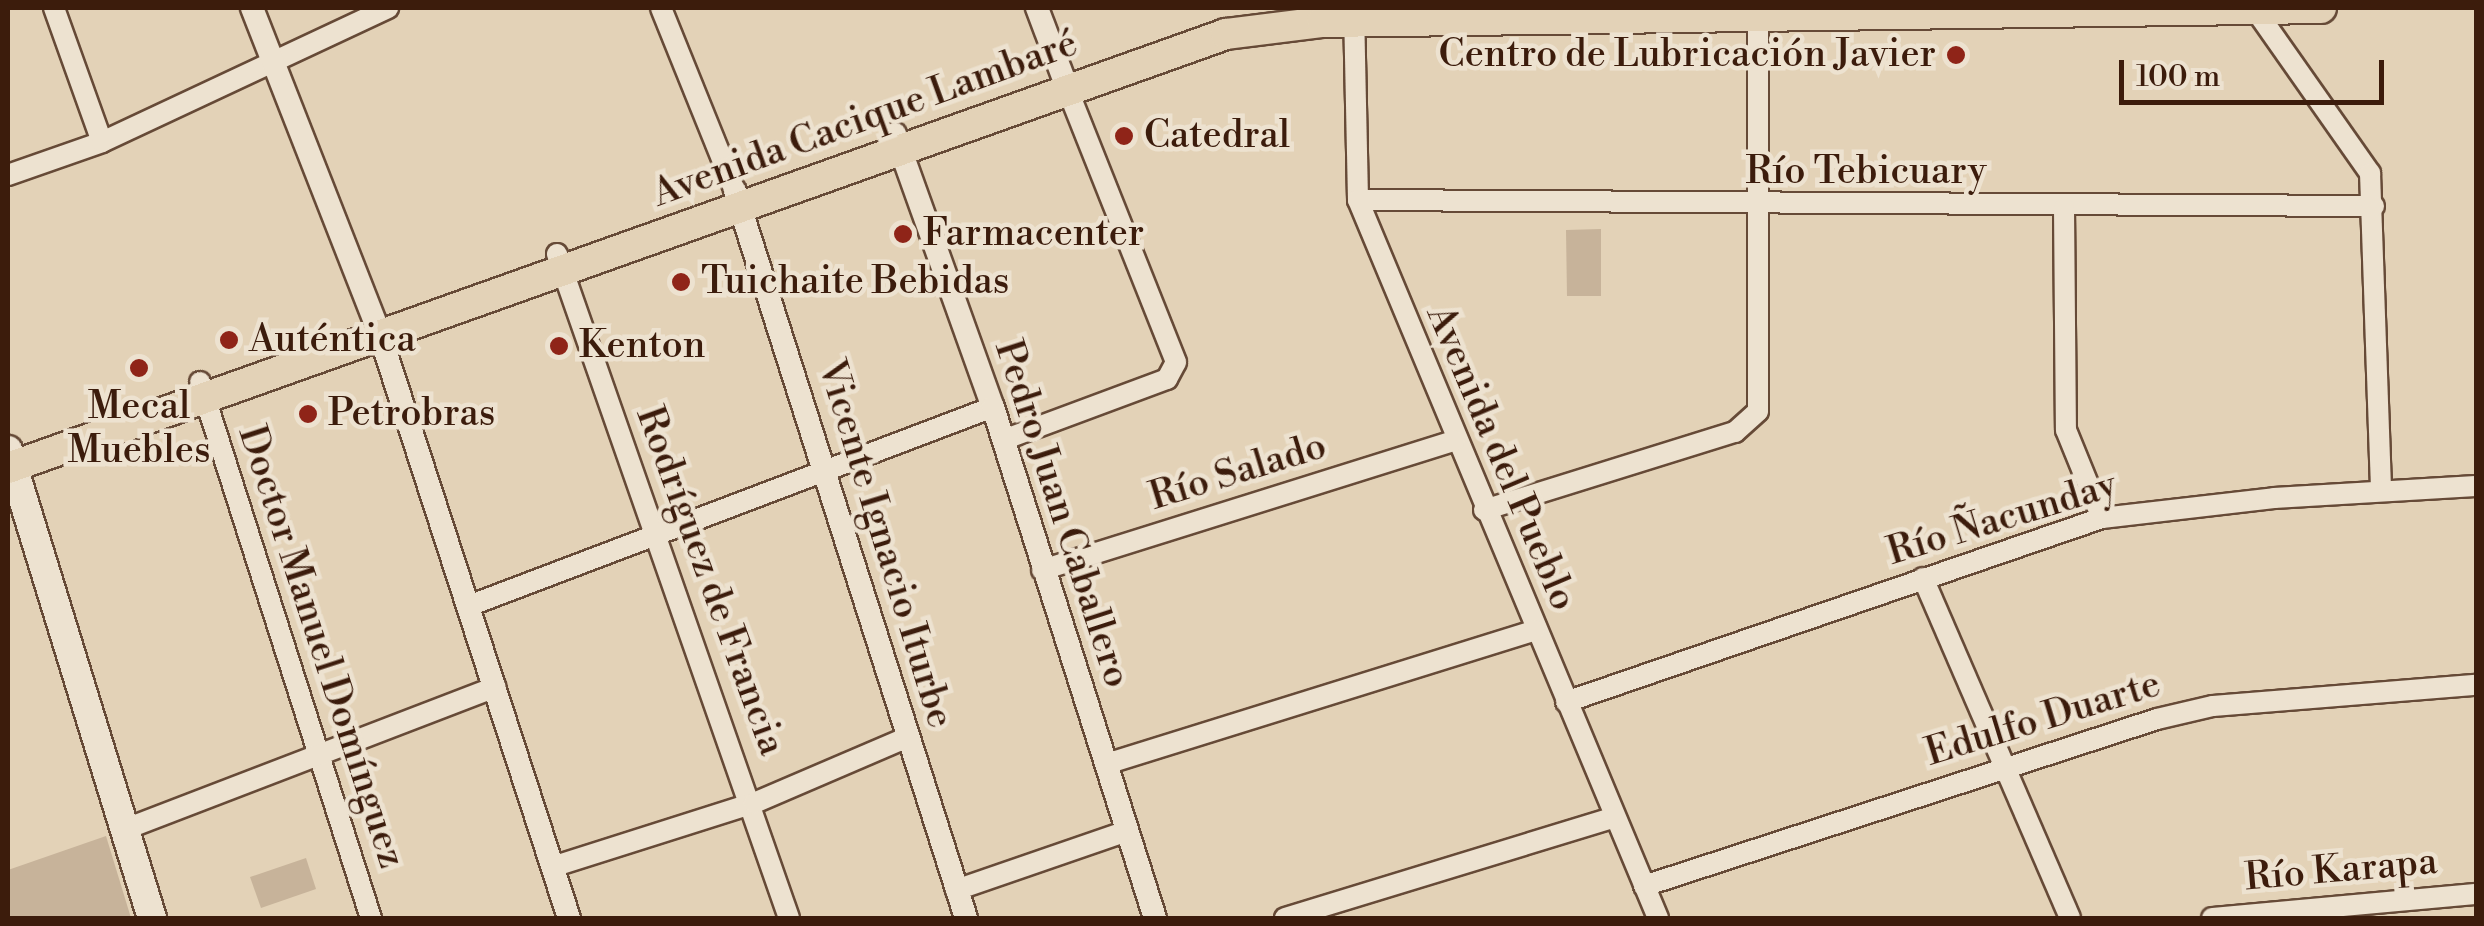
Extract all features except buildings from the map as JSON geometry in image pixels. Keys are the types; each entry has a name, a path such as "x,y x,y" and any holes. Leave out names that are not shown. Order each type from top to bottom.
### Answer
{"main road":[{"name":"Avenida Cacique Lambaré","path":"9,456 1065,82 1222,20 1312,8"},
{"name":"Avenida Cacique Lambaré","path":"1065,82 1226,34 1354,14 2321,8"},
{"path":"9,456 152,918"}],"street":[{"path":"54,8 102,142"},
{"path":"252,8 375,328 471,606 569,918"},
{"path":"8,175 102,142 388,8"},
{"path":"660,8 737,199"},
{"path":"1003,440 1167,379 1176,362 1038,8"},
{"path":"2240,10 2363,158 2374,206 2381,489"},
{"path":"1484,510 1750,422 1758,411 1758,12"},
{"name":"Avenida del Pueblo","path":"1354,14 1358,200 1454,441 1658,918"},
{"name":"Pedro Juan Caballero","path":"898,142 993,407 1155,918"},
{"name":"Vicente Ignacio Iturbe","path":"737,199 830,474 966,918"},
{"name":"Río Tebicuary","path":"1358,200 1759,208 2374,206"},
{"path":"2064,208 2066,430 2102,518"},
{"name":"Rodríguez de Francia","path":"559,262 653,538 754,803 789,918"},
{"name":"Doctor Manuel Domínguez","path":"203,389 315,755 371,918"},
{"path":"471,606 830,474 993,407"},
{"name":"Río Salado","path":"1042,570 1454,441"},
{"name":"Río Ñacunday","path":"1566,702 2102,518 2381,489 2476,486"},
{"path":"1923,578 2070,918"},
{"path":"1106,764 1535,630"},
{"name":"Edulfo Duarte","path":"1644,886 2004,764 2214,706 2476,684"},
{"path":"124,830 496,687"},
{"path":"552,866 754,803 908,738"},
{"path":"1285,918 1615,817"},
{"path":"956,890 1127,831"},
{"name":"Río Karapa","path":"2212,918 2476,894"}],"shaded area":[{"path":"1601,229 1601,296 1567,296 1566,230"},
{"path":"106,836 131,918 8,918 8,870"},
{"path":"306,858 316,889 261,908 250,877"}],"place":[{"name":"Centro de Lubricación Javier","path":"1956,55"},
{"name":"Catedral","path":"1124,136"},
{"name":"Farmacenter","path":"903,234"},
{"name":"Tuichaite Bebidas","path":"681,282"},
{"name":"Auténtica","path":"229,340"},
{"name":"Kenton","path":"559,346"},
{"name":"Mecal Muebles","path":"139,368"},
{"name":"Petrobras","path":"308,414"}]}
